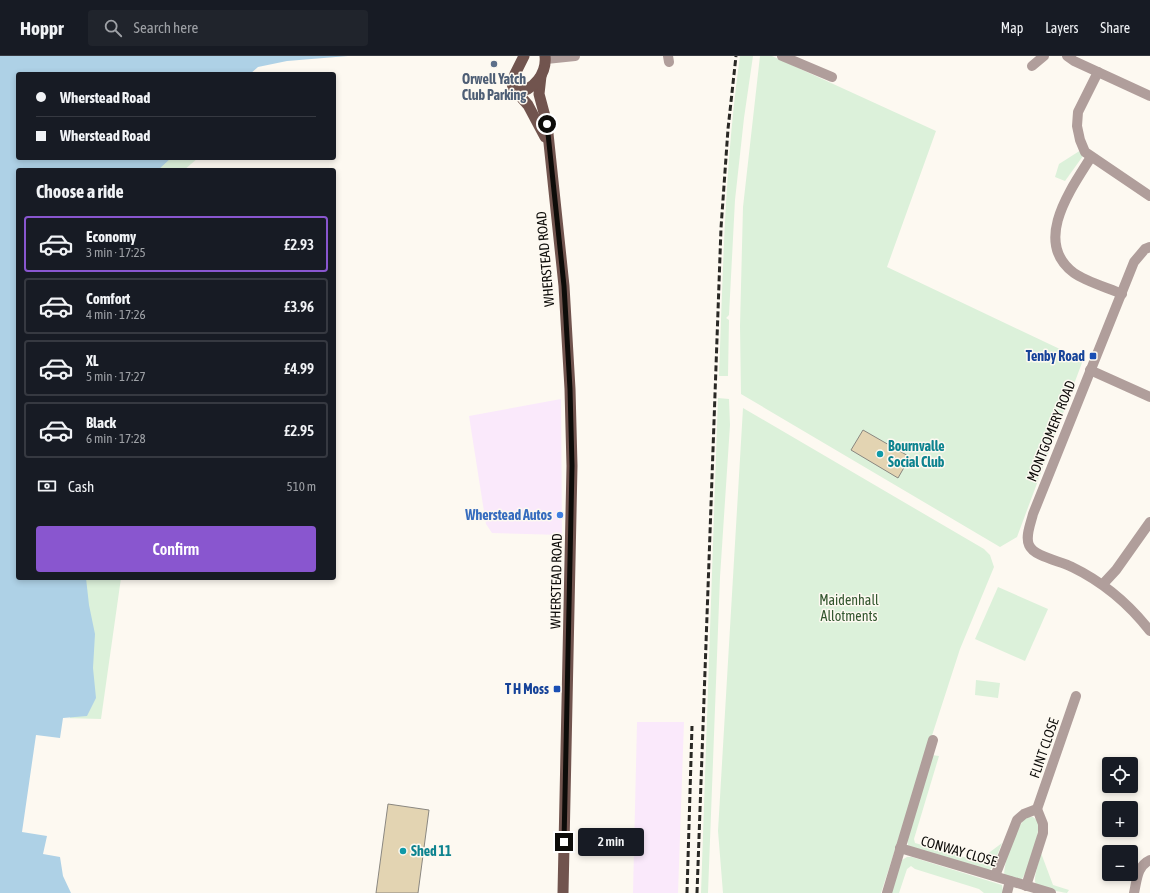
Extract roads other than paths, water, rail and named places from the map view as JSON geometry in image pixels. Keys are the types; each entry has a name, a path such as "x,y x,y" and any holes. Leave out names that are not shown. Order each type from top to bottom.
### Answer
{"main road":[{"path":"524,56 513,78 513,88 516,92 530,88 541,76"},
{"name":"WHERSTEAD ROAD","path":"545,57 546,65 541,76 539,94 547,124 564,286 570,389 572,466 563,893"},
{"name":"WHERSTEAD ROAD","path":"516,92 528,104 550,151"}],"street":[{"path":"545,57 575,56"},
{"path":"782,56 832,77"},
{"path":"1032,66 1044,56"},
{"path":"1067,56 1074,61 1150,96"},
{"path":"1098,72 1078,112 1077,126 1080,140 1085,152 1150,196"},
{"path":"1091,157 1071,188 1056,224 1055,243 1063,262 1075,274 1122,294"},
{"name":"MONTGOMERY ROAD","path":"1103,584 1072,566 1035,552 1029,544 1028,533 1033,514 1134,262 1145,249 1150,247"},
{"path":"1090,370 1150,397"},
{"path":"1150,522 1116,570 1103,584 1138,616 1150,631"},
{"name":"FLINT CLOSE","path":"1038,809 1076,696"},
{"name":"CONWAY CLOSE","path":"887,893 933,740"},
{"path":"995,876 1017,820 1024,814 1038,809 1043,824 1043,833 1026,886"},
{"name":"CONWAY CLOSE","path":"900,848 1051,893"},
{"path":"1134,893 1138,873 1142,865 1150,860"},
{"name":"CONWAY CLOSE","path":"1007,893 1010,881"}],"water":[{"path":"0,56 348,56 287,61 258,67 252,72 16,72 16,160 169,160 160,168 16,168 16,580 86,580 89,605 95,634 93,668 96,698 87,716 63,718 60,738 36,735 22,832 47,836 43,854 60,857 63,876 71,893 0,893"}],"railway":[{"path":"697,893 721,228 728,129 736,56"},
{"path":"687,893 692,726"}],"place":[{"name":"Orwell Yatch Club Parking","path":"494,64"},
{"name":"Tenby Road","path":"1093,356"},
{"name":"Bournvalle Social Club","path":"880,454"},
{"name":"Wherstead Autos","path":"560,515"},
{"name":"T H Moss","path":"557,689"},
{"name":"Shed 11","path":"403,851"}],"park label":[{"name":"Maidenhall Allotments","path":"849,608"}]}
